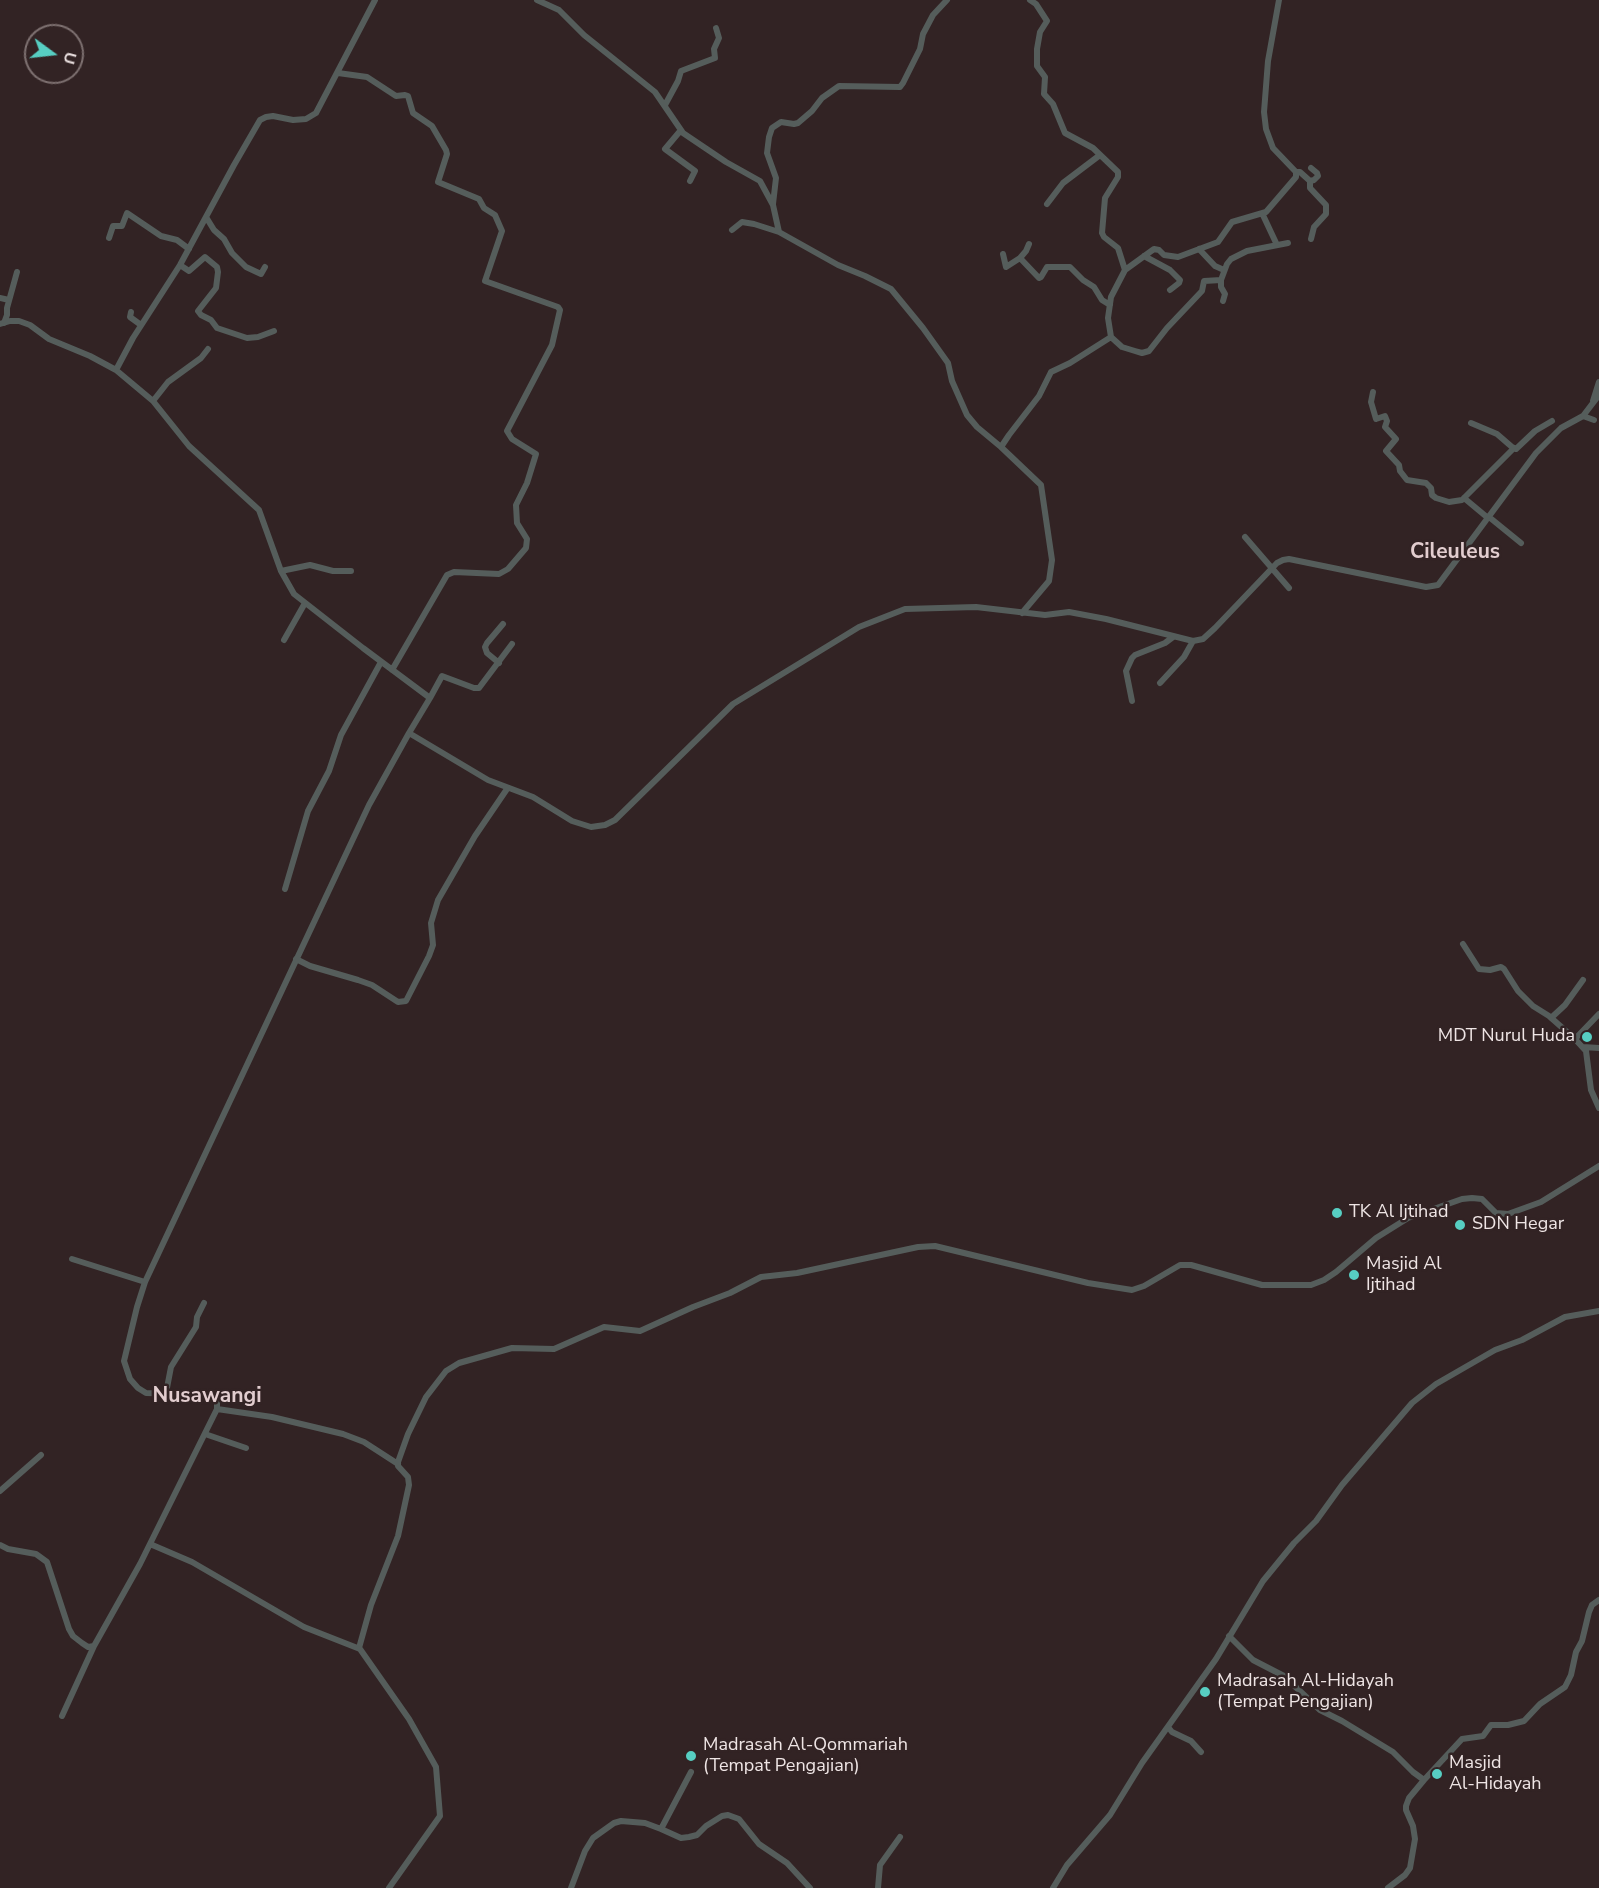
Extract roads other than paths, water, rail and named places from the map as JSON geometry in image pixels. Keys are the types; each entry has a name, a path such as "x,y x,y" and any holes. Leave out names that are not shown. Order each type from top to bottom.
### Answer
{"street":[{"path":"116,370 141,325 180,266 260,120 273,116 293,120 310,118 316,113 375,0"},
{"path":"537,0 559,10 584,35 655,92 681,130 726,162 754,177 764,188 773,205 779,232"},
{"path":"773,205 776,174 767,153 772,128 781,122 798,123 822,98 840,86 897,88 902,85 920,49 925,30 935,12 947,0"},
{"path":"1030,0 1036,4 1047,21 1040,32 1037,49 1037,66 1045,77 1044,94 1054,106 1065,133 1100,154 1119,174 1105,198 1103,235 1118,248 1125,270"},
{"path":"1279,0 1268,61 1264,112 1266,129 1274,148 1296,172 1300,172 1310,181 1310,188 1326,205 1325,216 1314,227 1311,239"},
{"path":"665,105 681,71 715,58 714,49 718,38 716,28"},
{"path":"338,73 367,77 395,95 408,96 414,114 432,126 446,150 447,154 438,182 479,199 484,208 496,216 502,231 485,281 558,307 560,310 552,345 507,431 512,439 536,454 527,483 516,505 518,523 527,539 526,548 508,569 499,574 454,572 448,574 392,670"},
{"path":"681,130 665,149 695,171 690,181"},
{"path":"1047,204 1063,183 1100,154"},
{"path":"1310,181 1317,179 1318,176 1311,168"},
{"path":"1221,280 1204,281 1203,290 1149,351 1142,353 1122,347 1111,337 1108,318 1111,297 1125,270 1156,249 1172,257 1178,257 1218,242 1232,222 1262,213 1270,208 1293,180 1296,172"},
{"path":"109,238 113,226 122,226 127,213 160,236 177,240 189,249"},
{"path":"1262,213 1277,245"},
{"path":"206,217 214,230 224,238 232,253 247,268 261,274 265,267"},
{"path":"732,230 742,222 779,232 838,265 891,289 948,363 952,381 967,415 976,427 1041,485 1051,543 1051,576 1022,614"},
{"path":"1223,301 1221,280 1229,261 1241,254 1288,243"},
{"path":"1003,254 1007,268 1020,258 1029,244"},
{"path":"1199,249 1215,266 1224,270"},
{"path":"1143,256 1170,270 1180,280 1179,284 1170,290"},
{"path":"180,266 189,271 205,257 216,267 218,272 216,288 198,311 211,320 217,328 247,338 274,331"},
{"path":"1020,258 1039,278 1046,267 1070,267 1094,287 1102,300 1110,305"},
{"path":"2,323 7,315 17,272"},
{"path":"163,292 170,296"},
{"path":"0,298 9,300"},
{"path":"131,312 130,317 141,325"},
{"path":"2,323 19,321 30,325 49,339 116,370 137,386 153,401 189,446 259,510 281,571 294,594 430,698"},
{"path":"1001,447 1039,396 1051,372 1111,337"},
{"path":"153,401 168,382 201,358 208,350"},
{"path":"1593,401 1599,382"},
{"path":"1373,392 1371,402 1375,417 1378,419 1385,416 1388,421 1385,427 1396,439 1386,451 1399,465 1403,476 1411,481 1426,483 1431,488 1432,495 1441,500 1457,501 1464,498 1514,448 1520,446 1535,431 1552,421"},
{"path":"409,733 488,780 533,797 572,821 591,827 605,825 615,820 733,704 859,627 905,609 985,607 1022,614 1045,615 1069,612 1193,641 1203,639 1271,569 1283,560 1288,559 1432,587 1438,585 1536,453 1561,428 1583,416 1599,395"},
{"path":"1583,416 1594,420"},
{"path":"1471,423 1497,434 1514,448"},
{"path":"1464,498 1521,543"},
{"path":"1245,537 1289,588"},
{"path":"281,571 310,565 333,571 351,571"},
{"path":"284,640 305,603"},
{"path":"499,663 487,654 485,647 502,624"},
{"path":"1132,701 1126,670 1132,658 1173,637"},
{"path":"1160,683 1184,657 1193,641"},
{"path":"62,1716 94,1646 150,1544 217,1409 217,1401 214,1400 166,1393 146,1394 130,1379 124,1361 145,1282 369,805 409,733 442,676 476,688 481,686 512,644"},
{"path":"285,889 308,811 328,771 341,735 381,662"},
{"path":"296,959 310,966 358,980 398,1002 405,1001 433,945 431,923 438,900 475,836 507,789"},
{"path":"1463,944 1479,969 1490,970 1501,967 1533,1006 1551,1018 1583,1047 1588,1058 1591,1090 1599,1108"},
{"path":"1551,1018 1565,1005 1583,980"},
{"path":"1575,1039 1599,1014"},
{"path":"1583,1047 1599,1048"},
{"path":"398,1464 408,1434 426,1397 452,1366 512,1348 554,1349 604,1327 644,1330 761,1277 797,1273 918,1247 935,1246 1073,1279 1132,1290 1144,1286 1180,1265 1191,1265 1262,1285 1311,1285 1336,1272 1376,1238 1408,1218 1462,1199 1472,1198 1482,1199 1499,1214 1508,1214 1541,1202 1599,1166"},
{"path":"72,1258 145,1282"},
{"path":"166,1393 172,1365 197,1326 197,1317 204,1303"},
{"path":"1053,1888 1067,1865 1110,1815 1142,1763 1216,1659 1263,1581 1294,1543 1316,1521 1357,1467 1412,1403 1425,1391 1495,1350 1522,1340 1565,1317 1599,1311"},
{"path":"217,1409 272,1417 343,1434 364,1442 398,1464 408,1477 409,1485 398,1536 371,1605 359,1648"},
{"path":"205,1434 246,1448"},
{"path":"0,1490 41,1455"},
{"path":"150,1544 194,1563 304,1627 359,1648 409,1719 436,1767 440,1816 389,1888"},
{"path":"0,1545 8,1549 36,1554 47,1562 69,1629 73,1636 82,1643 88,1647 94,1646"},
{"path":"1388,1888 1405,1875 1410,1868 1415,1839 1406,1806 1424,1780 1461,1739 1483,1736 1491,1725 1508,1725 1524,1721 1540,1704 1563,1690 1569,1680 1589,1612 1592,1605 1599,1600"},
{"path":"1229,1636 1253,1660 1284,1676 1320,1710 1393,1752 1424,1780"},
{"path":"1168,1727 1172,1732 1191,1740 1201,1752"},
{"path":"661,1829 691,1772"},
{"path":"571,1888 585,1851 593,1838 621,1821 645,1823 681,1838 697,1834 722,1816 728,1815 739,1819 759,1844 787,1863 810,1888"},
{"path":"878,1888 881,1862 900,1837"}],"place":[{"name":"MDT Nurul Huda","path":"1587,1037"},
{"name":"TK Al Ijtihad","path":"1337,1213"},
{"name":"SDN Hegar","path":"1460,1225"},
{"name":"Masjid Al Ijtihad","path":"1354,1275"},
{"name":"Madrasah Al-Hidayah (Tempat Pengajian)","path":"1205,1692"},
{"name":"Madrasah Al-Qommariah (Tempat Pengajian)","path":"691,1756"},
{"name":"Masjid Al-Hidayah","path":"1437,1774"}],"district":[{"name":"Cileuleus","path":"1455,553"},
{"name":"Nusawangi","path":"207,1397"}]}
